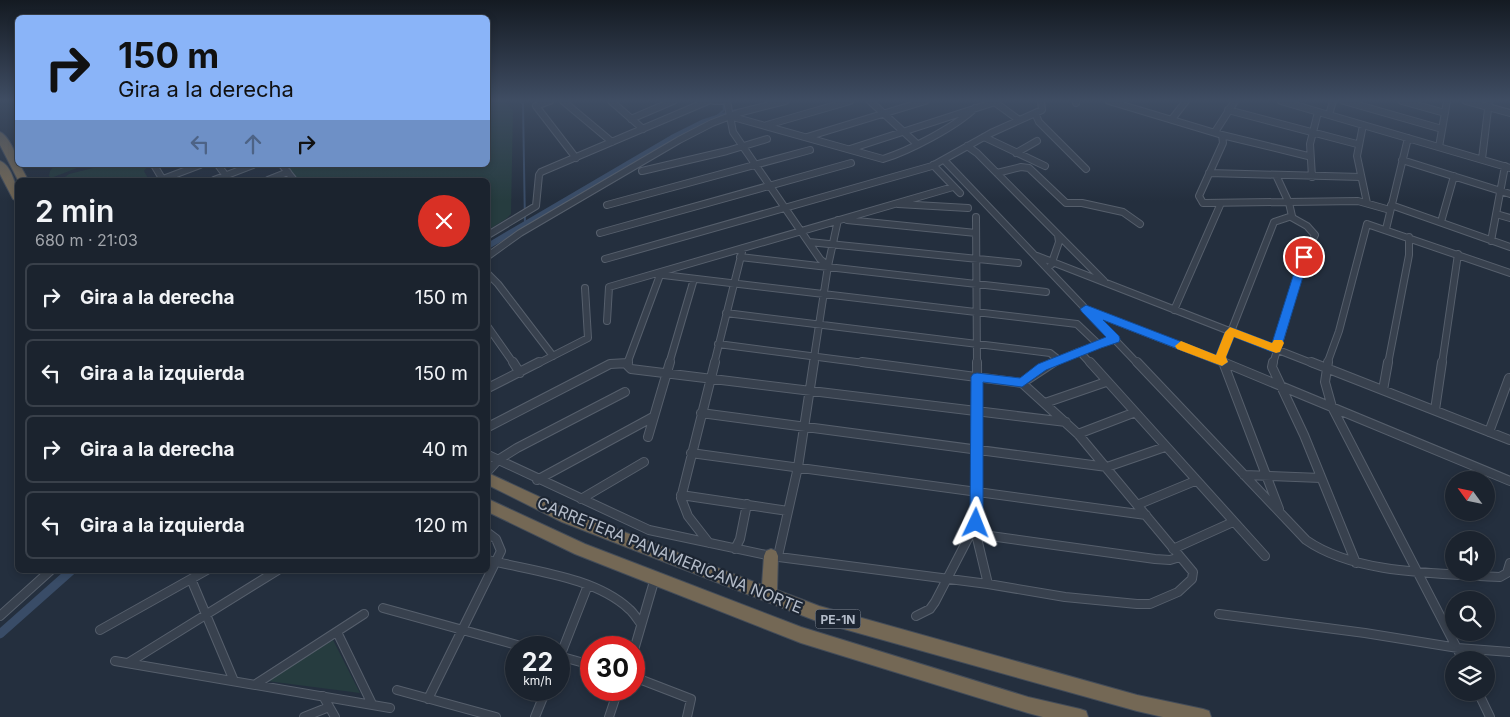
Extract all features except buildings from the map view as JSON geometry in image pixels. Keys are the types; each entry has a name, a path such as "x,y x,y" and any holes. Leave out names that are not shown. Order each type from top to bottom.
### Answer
{"highway":[{"path":"0,135 15,164"},
{"path":"1,167 15,193"},
{"name":"CARRETERA PANAMERICANA NORTE","path":"490,480 567,517 819,614 1137,703 1203,717"},
{"name":"CARRETERA PANAMERICANA NORTE","path":"490,506 580,549 800,635 1028,706 1080,717"},
{"path":"769,596 775,556"}],"street":[{"path":"558,134 576,158"},
{"path":"603,134 612,142"},
{"path":"490,234 536,206 539,175 631,134"},
{"path":"490,255 540,222 691,134"},
{"path":"735,134 820,259 828,266"},
{"path":"799,134 887,158 934,134"},
{"path":"807,137 815,134"},
{"path":"850,149 895,134"},
{"path":"906,134 917,144"},
{"path":"605,259 933,166 989,134"},
{"path":"1051,134 1086,169"},
{"path":"1310,134 1308,156 1312,177"},
{"path":"1316,134 1357,144"},
{"path":"1360,134 1357,144 1356,162 1367,203"},
{"path":"1396,134 1508,167 1491,240"},
{"path":"1439,147 1441,134"},
{"path":"1482,159 1485,134"},
{"path":"1308,156 1222,135 1223,143 1199,199 1206,203 1358,201 1442,222 1510,247"},
{"path":"984,137 1045,166"},
{"path":"1386,229 1408,138"},
{"path":"642,171 767,139"},
{"path":"1016,153 1037,142"},
{"path":"968,146 1107,284"},
{"path":"607,205 810,150"},
{"path":"944,160 1306,540 1320,550 1356,563 1417,572 1500,577 1506,573 1510,563"},
{"path":"1402,160 1510,194"},
{"path":"600,233 851,163"},
{"path":"933,166 960,193"},
{"path":"155,167 162,178"},
{"path":"168,178 195,167"},
{"path":"219,167 227,178 249,167"},
{"path":"284,167 292,178"},
{"path":"997,173 1021,167 1029,168 1066,203 1082,203 1123,212 1140,224"},
{"path":"273,178 288,172"},
{"path":"1209,173 1361,177"},
{"path":"1276,175 1290,203 1291,217"},
{"path":"1442,222 1454,176"},
{"path":"606,321 609,287 954,187"},
{"path":"1174,310 1221,203"},
{"path":"892,204 968,208"},
{"path":"1496,214 1510,218"},
{"path":"520,217 529,216 540,222"},
{"path":"976,217 978,491 976,534 988,584"},
{"path":"1281,514 1221,357 1274,222 1291,217 1307,226 1315,235 1304,257 1272,368 1356,563"},
{"path":"840,220 976,233"},
{"path":"775,556 798,467 828,266 840,220"},
{"path":"1459,651 1332,407 1326,389 1327,370 1339,334 1368,224 1509,270"},
{"path":"1049,271 1059,242 1058,234"},
{"path":"1383,390 1409,255 1409,237"},
{"path":"809,242 1018,264"},
{"path":"709,543 682,505 681,495 742,248"},
{"path":"1435,410 1458,254"},
{"path":"1034,255 1510,440"},
{"path":"740,257 1046,292"},
{"path":"657,274 1078,324 1098,344"},
{"path":"657,274 628,368 810,390 977,414 1066,422"},
{"path":"490,276 553,356"},
{"path":"648,436 694,279"},
{"path":"490,387 588,338 585,288"},
{"path":"1086,309 1222,362 1510,481"},
{"path":"726,313 1050,353 1059,360"},
{"path":"490,330 520,372"},
{"path":"1022,383 1042,367 1115,339"},
{"path":"490,456 537,480 649,530 735,549 988,584 1065,597 1150,604 1178,592 1192,579 1193,572 1107,467 1066,422 1022,383 718,344"},
{"path":"1080,352 1133,413 1265,556"},
{"path":"490,426 610,364 628,363"},
{"path":"1489,432 1509,378"},
{"path":"1045,403 1106,382"},
{"path":"490,469 498,460 517,448 625,392"},
{"path":"701,413 1107,467 1165,447"},
{"path":"1078,434 1133,413"},
{"path":"537,480 653,417"},
{"path":"691,453 1146,515"},
{"path":"581,499 644,462"},
{"path":"1244,475 1321,478"},
{"path":"1137,505 1195,481"},
{"path":"681,495 788,510"},
{"path":"735,549 740,539 747,504"},
{"path":"1173,548 1233,522"},
{"path":"916,616 930,609 935,602 976,523"},
{"path":"490,534 501,546 501,551 492,561 605,591 635,611 642,624"},
{"path":"976,534 1155,559 1170,560 1180,557"},
{"path":"0,616 48,573"},
{"path":"100,630 202,573"},
{"path":"128,663 273,573"},
{"path":"428,699 463,629 487,573"},
{"path":"638,636 655,578"},
{"path":"190,580 234,681"},
{"path":"567,636 588,585"},
{"path":"383,608 505,641"},
{"path":"256,684 364,614"},
{"path":"1218,614 1365,633 1458,648 1510,652"},
{"path":"337,632 372,704"},
{"path":"115,661 390,708"},
{"path":"645,681 691,699 687,717"},
{"path":"397,690 496,717"},
{"path":"323,696 334,717"},
{"path":"535,717 542,701"},
{"path":"609,717 614,701"},
{"path":"1482,701 1490,717"},
{"path":"304,717 329,707"}],"green space":[{"path":"490,134 513,134 511,214 490,229 490,178 296,178 288,167 490,167"},
{"path":"53,167 80,167 51,178 49,176"},
{"path":"97,167 147,167 144,171 148,178 64,178 69,174"},
{"path":"333,640 360,693 267,681"}],"waterway":[{"path":"524,134 525,225"},
{"path":"490,245 679,134"},
{"path":"0,634 69,573"}],"slow traffic":[{"path":"1181,346 1222,362 1221,357 1230,332 1276,349 1278,343"}],"route":[{"path":"976,523 978,491 977,377 1022,383 1042,367 1115,339 1086,309 1222,362 1221,357 1230,332 1276,349 1304,257"}]}
